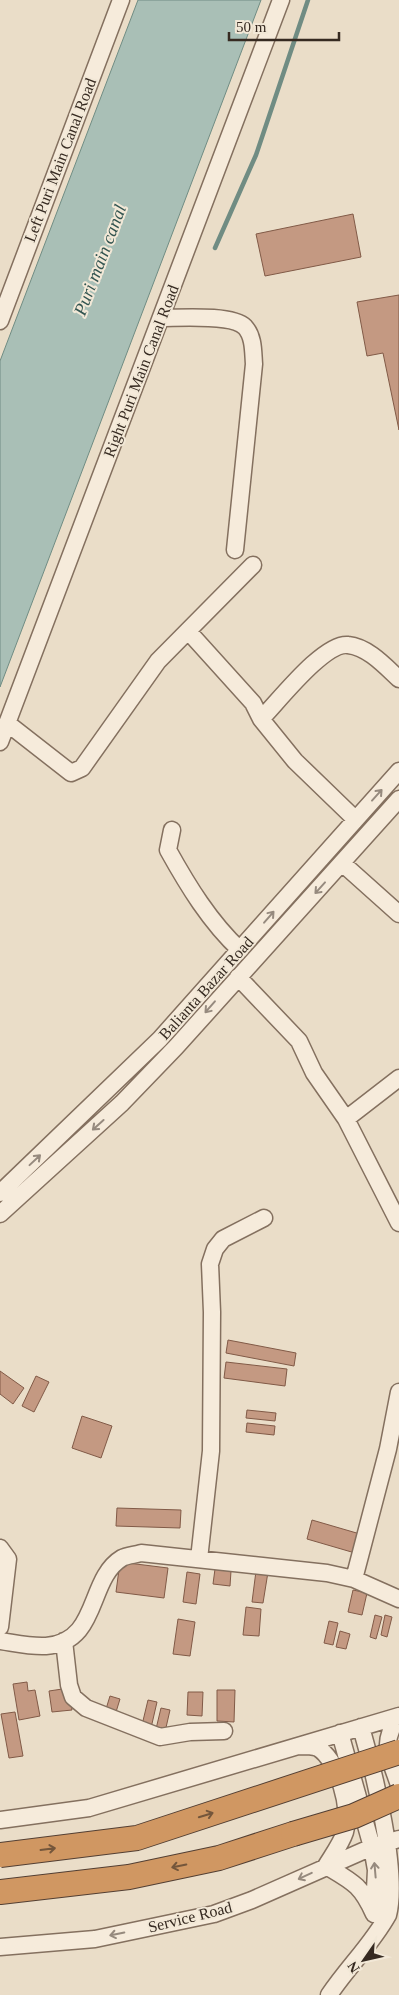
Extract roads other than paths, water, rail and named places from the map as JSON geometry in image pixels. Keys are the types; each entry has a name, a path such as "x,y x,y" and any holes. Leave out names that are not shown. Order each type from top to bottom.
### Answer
{"highway":[{"path":"0,1855 137,1838 399,1752"},
{"path":"0,1892 128,1878 219,1858 354,1816 399,1796"}],"street":[{"name":"Left Puri Main Canal Road","path":"0,321 121,0"},
{"name":"Right Puri Main Canal Road","path":"0,742 281,0"},
{"path":"161,318 233,321 244,326 253,344 254,364 235,550"},
{"path":"7,723 71,773 82,768 151,669 254,565"},
{"path":"188,630 252,704 294,761 354,820"},
{"path":"262,719 318,659 330,650 346,644 366,652 399,680"},
{"name":"Balianta Bazar Road","path":"0,1193 160,1039 399,771"},
{"name":"Balianta Bazar Road","path":"0,1214 122,1103 399,799"},
{"path":"172,830 168,850 184,879 227,938 240,950"},
{"path":"342,863 399,914"},
{"path":"238,977 299,1041 314,1074 346,1119 396,1217"},
{"path":"346,1119 399,1078"},
{"path":"199,1559 210,1451 212,1312 210,1264 215,1249 223,1240 264,1218"},
{"path":"354,1580 386,1458 399,1392"},
{"path":"0,1548 8,1559 0,1627"},
{"path":"0,1641 46,1646 64,1641 80,1630 90,1615 111,1568 123,1557 141,1554 327,1573 354,1580 399,1599"},
{"path":"64,1641 71,1691 78,1704 160,1737 190,1732 224,1732"},
{"path":"0,1820 89,1808 146,1793 295,1746 399,1716"},
{"path":"399,1716 388,1730 387,1745 399,1785"},
{"path":"329,1995 372,1936 381,1914 396,1891 396,1840 361,1727"},
{"path":"340,1733 372,1847 381,1914"},
{"path":"295,1746 317,1748 333,1763 342,1788 345,1831 326,1866 351,1880 365,1892 381,1914"},
{"name":"Service Road","path":"0,1947 95,1939 214,1914 252,1900 372,1847 396,1840"},
{"path":"381,1914 399,1901"}],"water":[{"name":"Puri main canal","path":"138,0 261,0 0,687 0,361"}],"waterway":[{"path":"215,248 256,155 308,0"}]}
